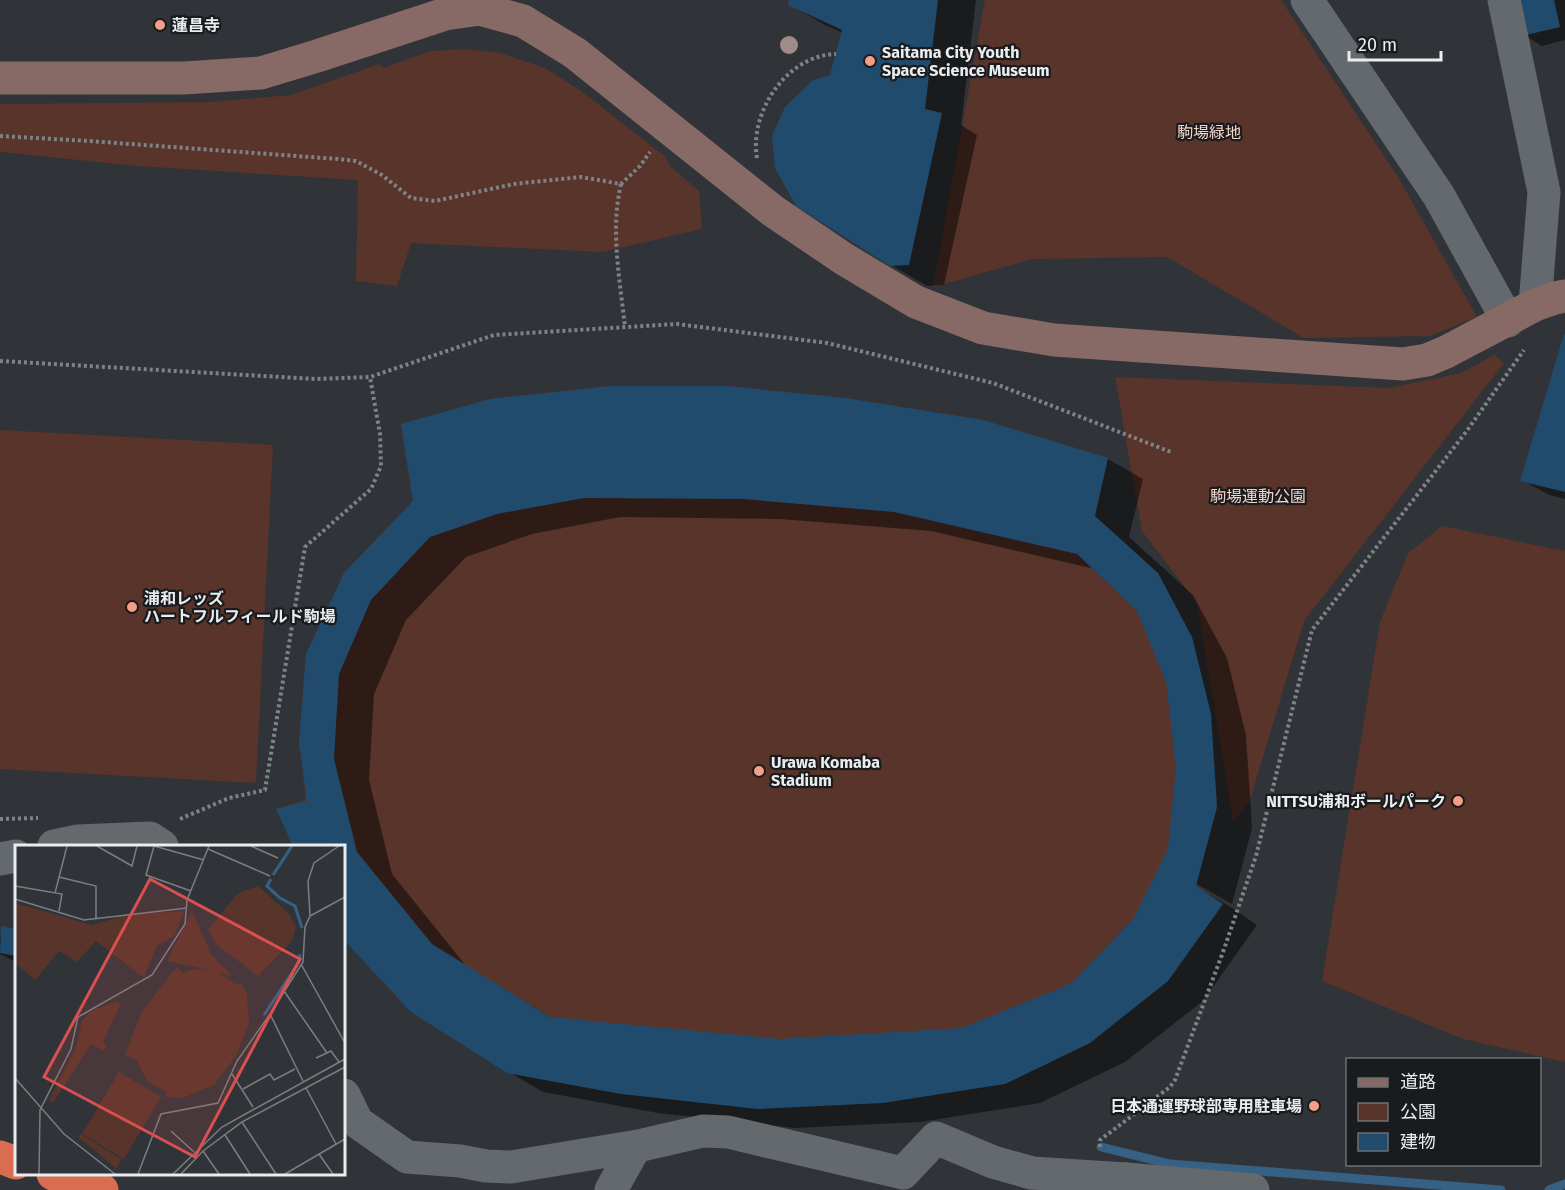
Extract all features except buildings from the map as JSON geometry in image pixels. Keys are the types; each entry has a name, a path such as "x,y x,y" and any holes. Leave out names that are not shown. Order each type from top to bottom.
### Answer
{"highway":[{"path":"0,1157 15,1162"},
{"path":"59,1175 102,1190"}],"street":[{"path":"1307,0 1439,196 1532,309"},
{"path":"1504,0 1544,192 1532,309"},
{"path":"0,78 184,78 261,73 445,14 480,9 523,21 575,53 773,211 844,259 916,302 982,328 1054,340 1403,364 1427,360 1446,352 1532,309"},
{"path":"49,832 78,841 150,838 169,833"},
{"path":"0,859 15,856"},
{"path":"345,1097 357,1122 407,1157 460,1161 486,1166 511,1167 634,1147 703,1131 728,1132 903,1173 936,1138 993,1162 1032,1173 1122,1185 1253,1190"},
{"path":"611,1190 634,1147"}],"path":[{"path":"759,167 756,149 757,126 771,93 783,79 798,68 824,54 836,54"},
{"path":"0,136 356,161 382,175 411,198 435,201 514,184 581,177 621,184"},
{"path":"625,327 615,228 617,202 621,184 640,166 655,145"},
{"path":"1100,1149 1100,1140 1170,1087 1175,1080 1256,856 1312,630 1466,432 1524,349 1530,336 1532,309"},
{"path":"0,362 316,379 370,377 494,335 677,324 827,343 993,383 1171,452"},
{"path":"169,833 229,798 265,790 305,547 371,489 381,466 380,434 370,377"},
{"path":"0,819 49,832"}],"green space":[{"name":"駒場緑地","path":"985,0 1281,0 1398,177 1477,317 1430,336 1304,338 1167,257 1033,259 933,287"},
{"path":"464,49 500,53 545,68 581,91 666,157 670,166 699,191 702,229 602,252 411,243 397,286 356,281 358,180 138,166 0,152 0,104 211,102 291,95 379,64 383,68 431,51"},
{"name":"駒場運動公園","path":"1494,355 1504,363 1304,621 1250,800 1233,822 1197,603 1142,531 1115,377 1389,388 1461,373"},
{"name":"Urawa Komaba Stadium","path":"612,386 726,386 845,398 983,420 1108,458 1095,516 1158,573 1192,637 1211,714 1217,807 1196,885 1223,904 1168,981 1005,1084 411,1012 345,941 345,845 293,845 276,809 306,800 299,742 306,654 344,573 413,501 401,424 490,399"},
{"name":"浦和レッズ ハートフルフィールド駒場","path":"0,430 273,445 256,783 0,769"},
{"name":"NITTSU浦和ボールパーク","path":"1442,526 1565,551 1565,1062 1463,1039 1322,981 1380,622 1408,553"}],"waterway":[{"path":"1101,1147 1170,1164 1501,1190"},
{"path":"1549,1190 1565,1184"}],"place":[{"name":"蓮昌寺","path":"160,25"},
{"name":"Saitama City Youth Space Science Museum","path":"870,61"},
{"name":"浦和レッズ ハートフルフィールド駒場","path":"132,607"},
{"name":"Urawa Komaba Stadium","path":"759,771"},
{"name":"NITTSU浦和ボールパーク","path":"1458,801"},
{"name":"日本通運野球部専用駐車場","path":"1314,1106"}]}
